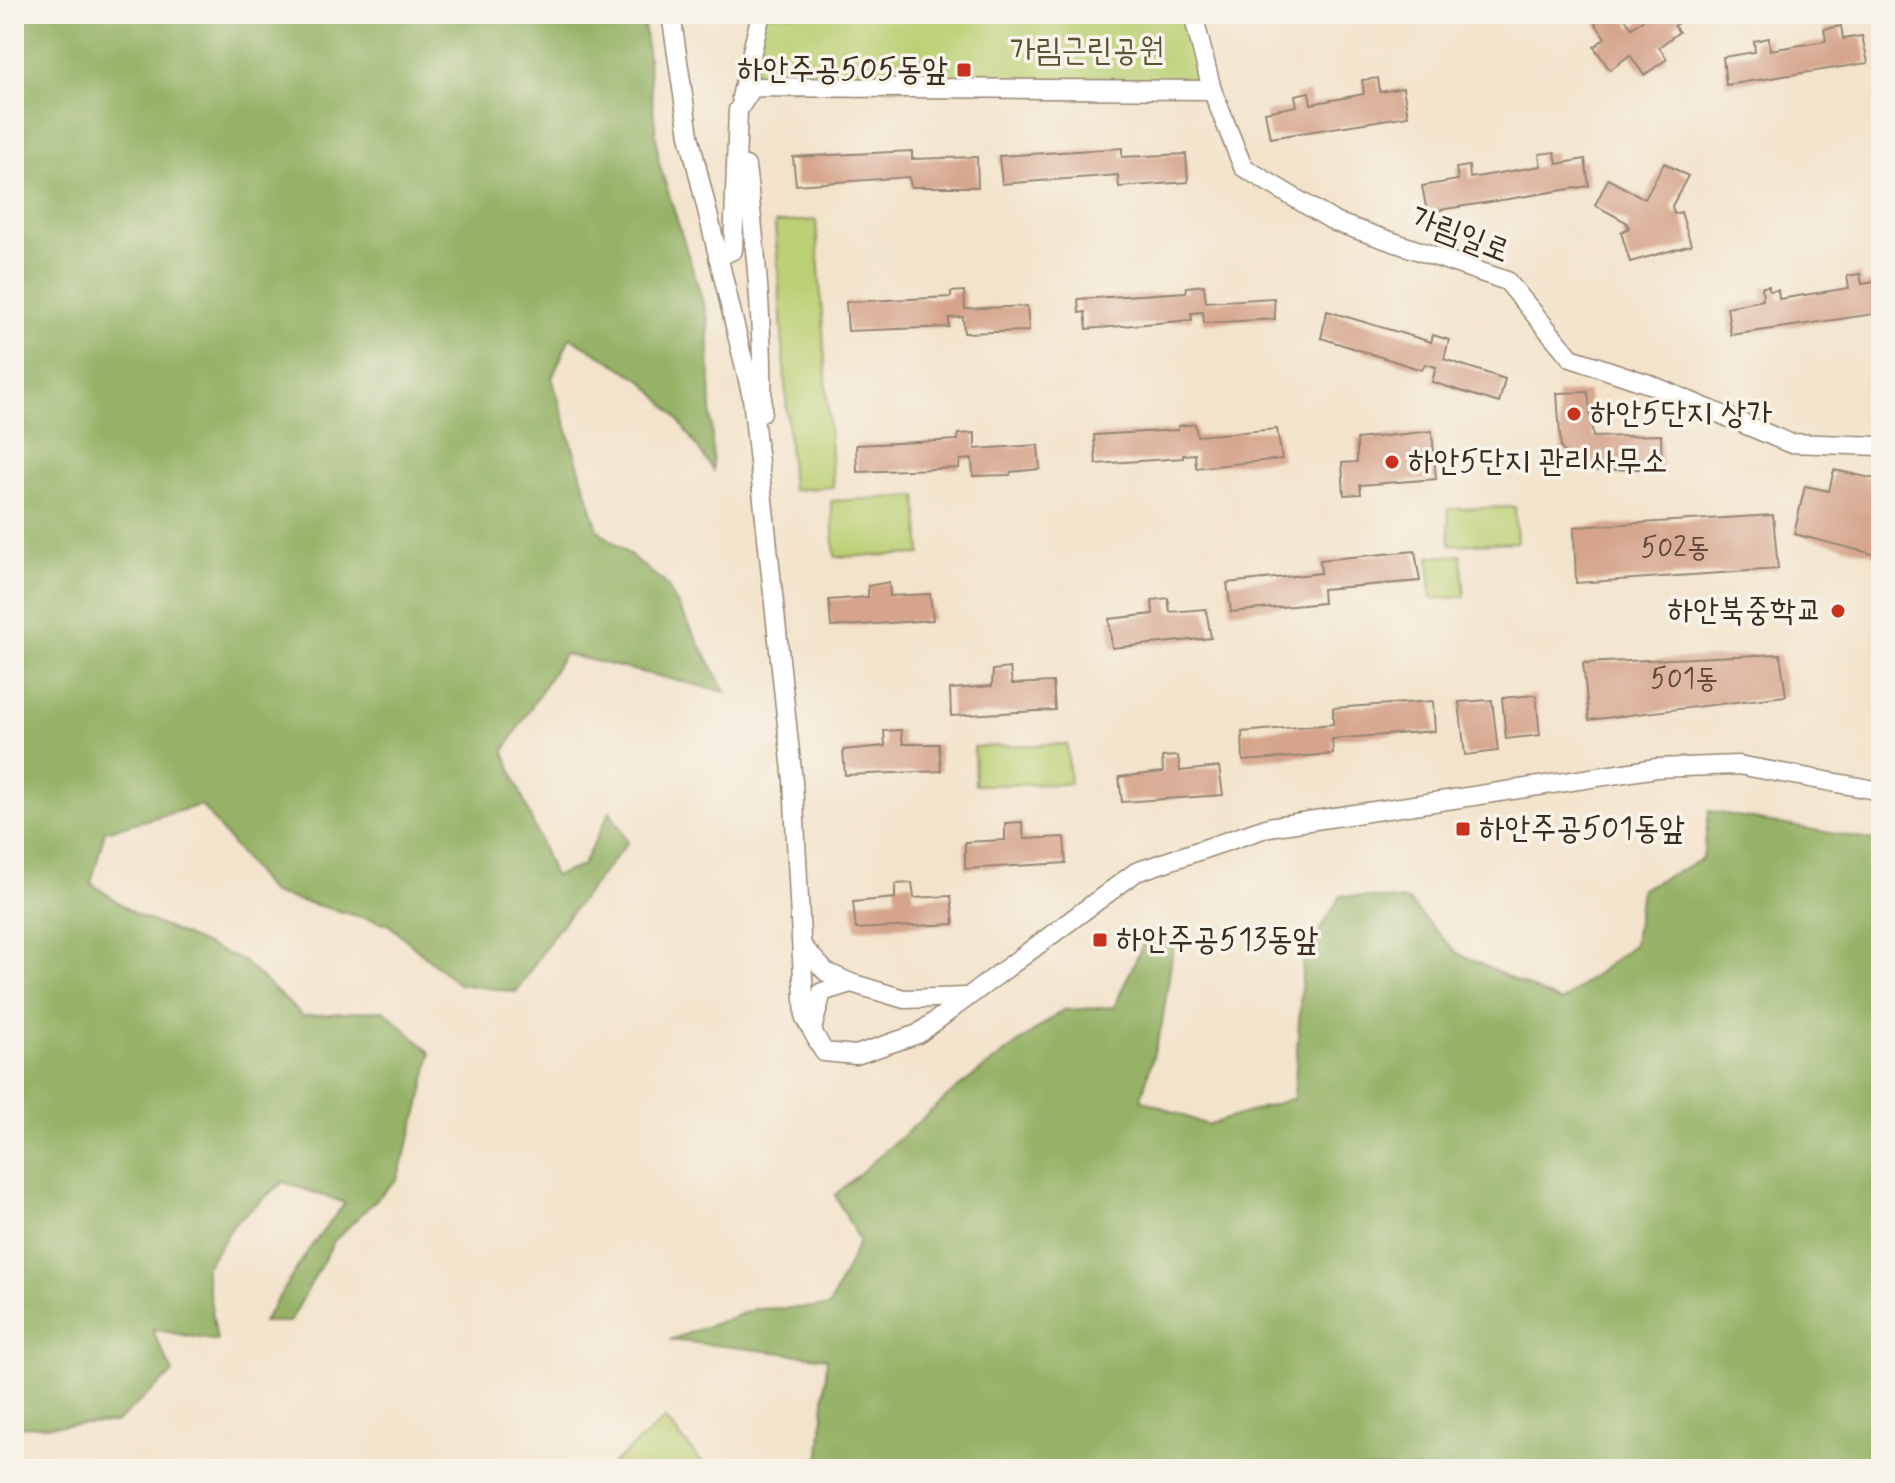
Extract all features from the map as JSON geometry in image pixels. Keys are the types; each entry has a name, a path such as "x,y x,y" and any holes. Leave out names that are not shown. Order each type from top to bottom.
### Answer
{"street":[{"path":"671,14 689,135 752,397 793,781 805,1018 824,1052 856,1055 918,1034 1136,872 1269,827 1657,768 1738,765 1881,791"},
{"path":"718,257 733,250 738,110 761,14"},
{"name":"가림일로","path":"1193,14 1212,90 1243,167 1335,222 1507,281 1571,358 1649,384 1789,443 1881,446"},
{"path":"760,479 763,382 752,215 738,110 753,87 1212,90"},
{"path":"803,947 826,972 851,983 904,999 966,997"},
{"path":"812,1030 822,992 851,983"}],"green space":[{"path":"14,14 643,14 659,163 708,318 713,470 674,414 642,380 570,337 552,378 598,530 666,584 726,692 564,654 504,751 554,876 582,866 610,811 628,842 557,930 516,992 458,984 388,924 271,893 201,805 105,831 91,883 135,914 243,961 303,1016 384,1010 431,1053 419,1109 397,1179 334,1241 290,1322 263,1322 309,1249 345,1203 283,1182 236,1222 205,1268 217,1341 152,1329 173,1373 115,1423 14,1427 14,798 17,796 14,792"},
{"name":"가림근린공원","path":"762,14 1193,14 1212,90 753,87"},
{"path":"816,220 833,487 792,490 775,223"},
{"path":"917,496 921,554 835,557 831,501"},
{"path":"1515,507 1517,542 1450,545 1448,509"},
{"path":"1461,555 1465,597 1431,599 1429,557"},
{"path":"1067,744 1070,784 975,785 974,747"},
{"path":"1709,811 1881,842 1881,1469 800,1469 820,1456 827,1358 670,1340 755,1309 829,1307 859,1241 835,1195 956,1089 1063,1010 1114,1007 1149,931 1174,942 1162,1024 1141,1099 1207,1125 1294,1098 1303,959 1341,895 1408,901 1457,953 1561,1002 1634,944 1641,889 1703,859"},
{"path":"665,1419 708,1469 607,1469"}],"building":[{"path":"1595,14 1622,14 1632,28 1650,14 1674,14 1680,21 1674,26 1679,32 1659,47 1667,59 1644,75 1630,55 1610,70 1594,47 1605,38 1591,17"},
{"path":"1841,26 1843,39 1862,36 1868,63 1726,85 1723,57 1755,52 1754,41 1769,38 1770,50 1826,41 1824,29"},
{"path":"1378,78 1380,92 1403,88 1408,116 1270,138 1265,112 1297,106 1295,95 1309,92 1311,104 1364,94 1362,80"},
{"path":"1122,148 1122,157 1186,154 1188,182 1119,187 1118,175 1002,184 999,156"},
{"path":"912,151 912,159 977,157 978,187 911,187 909,177 796,185 793,157"},
{"path":"1555,152 1557,164 1585,159 1589,186 1427,212 1422,186 1458,180 1456,168 1469,166 1470,178 1541,166 1539,154"},
{"path":"1664,163 1688,176 1672,206 1674,214 1681,212 1691,245 1630,262 1621,232 1629,228 1626,222 1595,205 1608,179 1645,199"},
{"path":"1860,274 1862,284 1881,281 1881,313 1731,335 1727,307 1763,300 1762,287 1769,286 1769,291 1778,290 1779,299 1849,288 1847,276"},
{"path":"1204,285 1206,302 1274,298 1275,319 1204,323 1203,312 1191,313 1192,320 1087,329 1085,312 1079,313 1078,299 1186,292 1187,287"},
{"path":"964,291 965,309 1027,306 1029,331 964,333 963,317 949,318 949,327 848,331 846,302 951,297 951,292"},
{"path":"1327,311 1431,342 1433,335 1449,340 1444,359 1505,379 1499,403 1432,382 1436,367 1425,364 1422,370 1321,338"},
{"name":"하안5단지 상가","path":"1588,392 1593,437 1661,435 1662,468 1588,471 1561,449 1557,393"},
{"path":"1195,424 1197,436 1277,429 1282,459 1196,468 1195,454 1183,455 1183,458 1096,464 1094,435 1178,430 1178,426"},
{"name":"하안5단지 관리사무소","path":"1432,431 1436,479 1360,485 1361,494 1344,495 1342,463 1357,462 1357,439"},
{"path":"975,433 975,449 1038,445 1040,469 1011,472 1010,475 973,476 972,459 960,460 959,468 857,472 856,445 958,440 958,434"},
{"path":"1834,470 1881,480 1881,556 1794,534 1805,486 1829,491"},
{"path":"1773,515 1778,569 1576,583 1574,527"},
{"path":"1415,551 1420,581 1322,589 1323,603 1231,612 1227,583 1321,573 1320,560"},
{"path":"889,582 890,596 930,594 933,620 831,627 829,600 868,597 868,586"},
{"path":"1168,598 1170,612 1206,609 1211,638 1112,648 1109,619 1153,614 1152,600"},
{"path":"1780,654 1786,696 1589,720 1583,663"},
{"path":"1010,668 1012,684 1053,682 1055,710 951,716 950,689 992,686 993,670"},
{"path":"1536,695 1540,735 1506,739 1502,698"},
{"path":"1492,700 1498,751 1465,755 1459,702"},
{"path":"1433,701 1435,731 1332,739 1333,754 1243,761 1242,732 1333,724 1333,708"},
{"path":"901,730 903,744 939,744 941,771 845,775 843,750 885,746 884,731"},
{"path":"1178,756 1180,771 1219,767 1223,795 1122,802 1119,777 1163,772 1162,757"},
{"path":"1022,822 1024,839 1064,837 1066,863 965,869 965,842 1005,840 1005,823"},
{"path":"912,883 914,898 951,896 954,924 856,929 853,902 895,898 895,884"}],"place":[{"name":"하안주공505동앞","path":"964,70"},
{"name":"하안5단지 상가","path":"1574,414"},
{"name":"하안5단지 관리사무소","path":"1392,462"},
{"name":"하안북중학교","path":"1838,611"},
{"name":"하안주공501동앞","path":"1463,829"},
{"name":"하안주공513동앞","path":"1100,940"}]}
